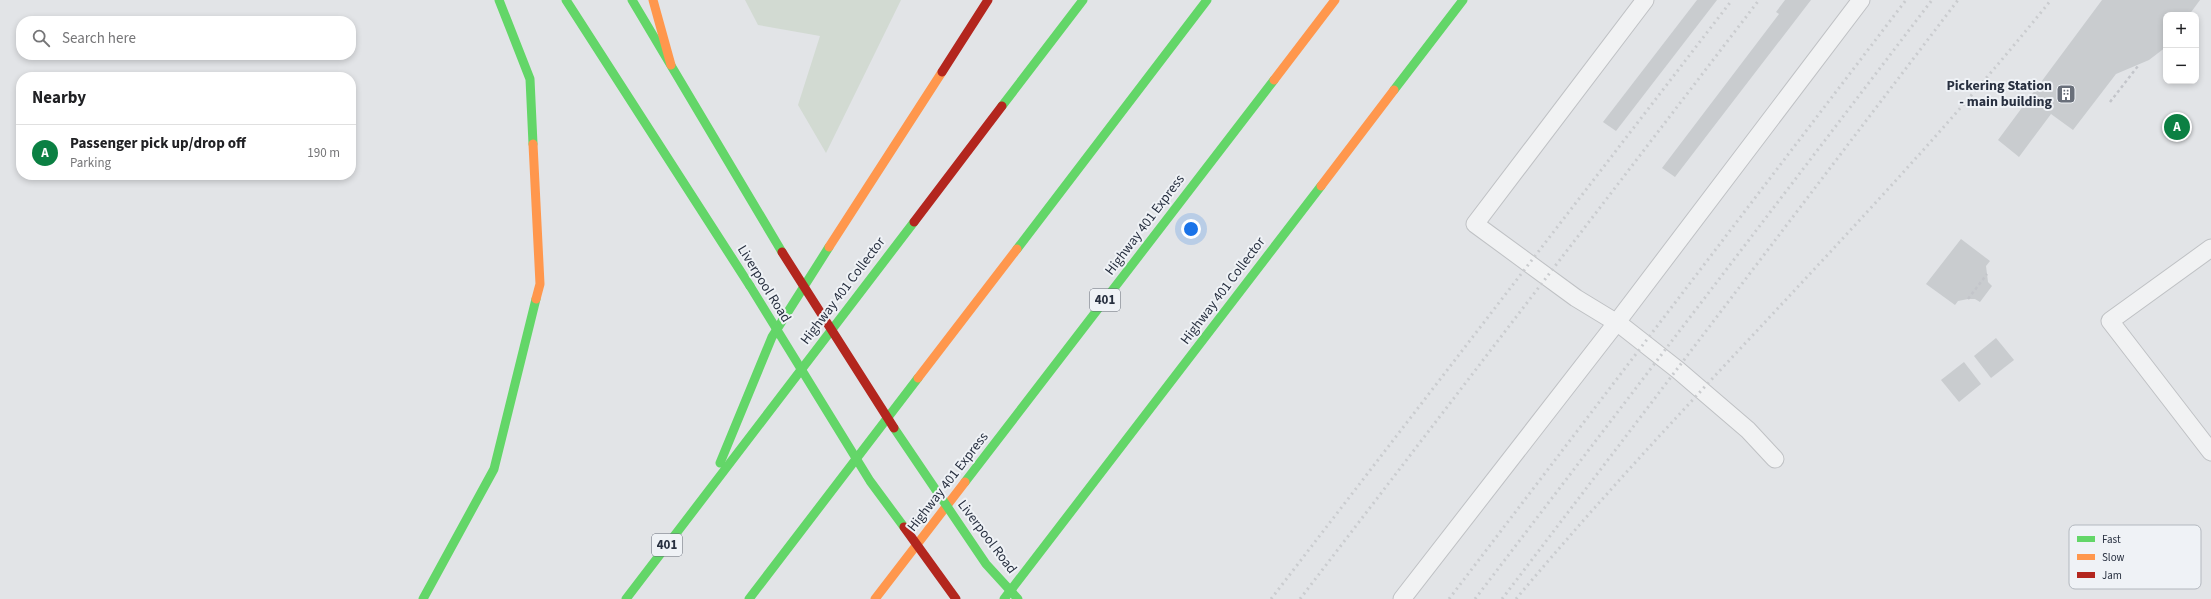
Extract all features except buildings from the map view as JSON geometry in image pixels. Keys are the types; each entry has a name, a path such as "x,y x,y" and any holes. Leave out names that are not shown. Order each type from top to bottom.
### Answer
{"main road":[{"path":"423,599 494,468 540,284 530,79 499,0"},
{"name":"Liverpool Road","path":"566,0 750,286 870,481 956,599"},
{"name":"Liverpool Road","path":"632,0 782,252 923,472 986,564 1018,599"},
{"path":"652,0 671,65"},
{"path":"708,492 772,337 988,0"},
{"name":"Highway 401 Collector","path":"626,599 1083,0"},
{"path":"749,599 1207,0"},
{"name":"Highway 401 Express","path":"876,599 1335,0"},
{"name":"Highway 401 Collector","path":"1004,599 1463,0"}],"lane":[{"path":"1645,0 1475,224 1576,298 1616,322 1703,389 1748,430 1775,459"},
{"path":"1402,599 1616,322 1861,0"},
{"path":"2211,248 2110,321 2211,452"}],"path":[{"path":"2110,102 2138,66"},
{"path":"1968,299 1987,274"}],"shaded area":[{"path":"745,0 901,0 826,153 798,105 820,36 758,25"}],"railway":[{"path":"1271,599 1732,0"},
{"path":"1300,599 1759,0"},
{"path":"1449,599 1906,0"},
{"path":"1475,599 1932,0"},
{"path":"1502,599 1958,0"},
{"path":"1516,599 1581,523 1649,448 1921,153 2051,0"}],"traffic: fast":[{"path":"499,0 530,79 533,144"},
{"path":"566,0 750,286"},
{"path":"632,0 782,252"},
{"path":"1002,106 1083,0"},
{"path":"1017,249 1207,0"},
{"path":"1394,90 1463,0"},
{"path":"965,482 1274,80"},
{"path":"1004,599 1321,186"},
{"path":"626,599 914,222"},
{"path":"720,463 772,337 829,247"},
{"path":"750,286 870,481 904,527"},
{"path":"423,599 494,469 536,299"},
{"path":"749,599 918,378"},
{"path":"894,428 986,564 1018,599"}],"traffic: slow":[{"path":"653,0 671,65"},
{"path":"1274,80 1335,0"},
{"path":"829,247 942,72"},
{"path":"1321,186 1394,90"},
{"path":"533,144 540,284 536,299"},
{"path":"918,378 1017,249"},
{"path":"875,599 965,482"}],"traffic: jam":[{"path":"942,72 988,0"},
{"path":"914,222 1002,106"},
{"path":"782,252 894,428"},
{"path":"904,527 956,599"}],"place":[{"name":"Pickering Station - main building","path":"2066,94"},
{"name":"Passenger pick up/drop off","path":"2177,127"}]}
